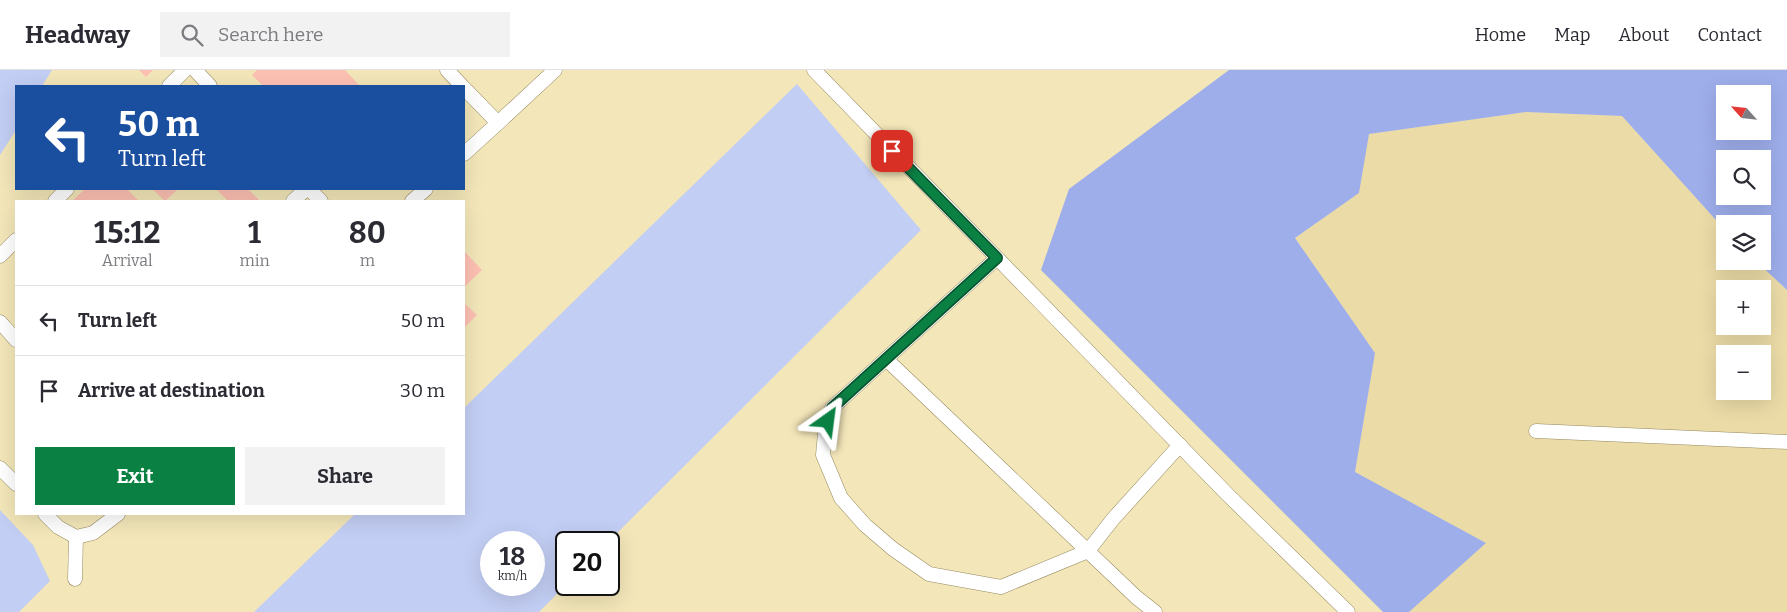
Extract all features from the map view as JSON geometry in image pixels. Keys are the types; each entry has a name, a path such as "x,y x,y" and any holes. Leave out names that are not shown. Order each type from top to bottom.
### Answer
{"lane":[{"path":"170,85 185,70"},
{"path":"195,70 209,85"},
{"path":"447,70 461,85"},
{"path":"465,153 554,70"},
{"path":"814,70 1228,495 1348,612"},
{"path":"465,89 498,123"},
{"path":"56,200 66,190"},
{"path":"294,200 306,190"},
{"path":"308,190 320,200"},
{"path":"413,200 425,190"},
{"path":"0,256 15,241"},
{"path":"997,258 832,408 825,433 823,455 841,498 865,525 893,549 929,574 1001,587 1088,551 1180,445"},
{"path":"0,322 15,339"},
{"path":"886,359 1154,612"},
{"path":"1536,431 1787,442"},
{"path":"0,468 15,483"},
{"path":"46,515 58,527 76,537 94,533 117,515"},
{"path":"75,579 76,537"}],"shaded area":[{"path":"0,70 52,70 43,85 15,85 15,132 0,155"},
{"path":"1229,70 1787,70 1787,290 1766,270 1771,270 1771,215 1716,215 1716,220 1622,116 1526,112 1369,134 1359,193 1295,238 1375,353 1355,472 1486,543 1409,612 1383,612 1041,270 1069,189"},
{"path":"797,84 921,230 619,531 555,531 555,596 539,612 254,612 354,515 465,515 465,407"},
{"path":"1526,112 1622,116 1716,220 1716,270 1766,270 1787,290 1787,612 1409,612 1485,543 1354,472 1375,353 1295,238 1359,193 1368,134"},
{"path":"0,510 33,545 50,581 19,612 0,612"}],"building":[{"path":"139,70 153,70 146,77"},
{"path":"257,70 345,70 359,85 262,85 252,75"},
{"path":"84,190 128,190 138,200 73,200"},
{"path":"153,190 177,190 166,200"},
{"path":"217,190 249,190 259,200 227,200"},
{"path":"465,252 482,270 465,286"},
{"path":"465,304 477,315 465,327"}],"route":[{"path":"828,421 832,408 997,258 892,151"}]}
